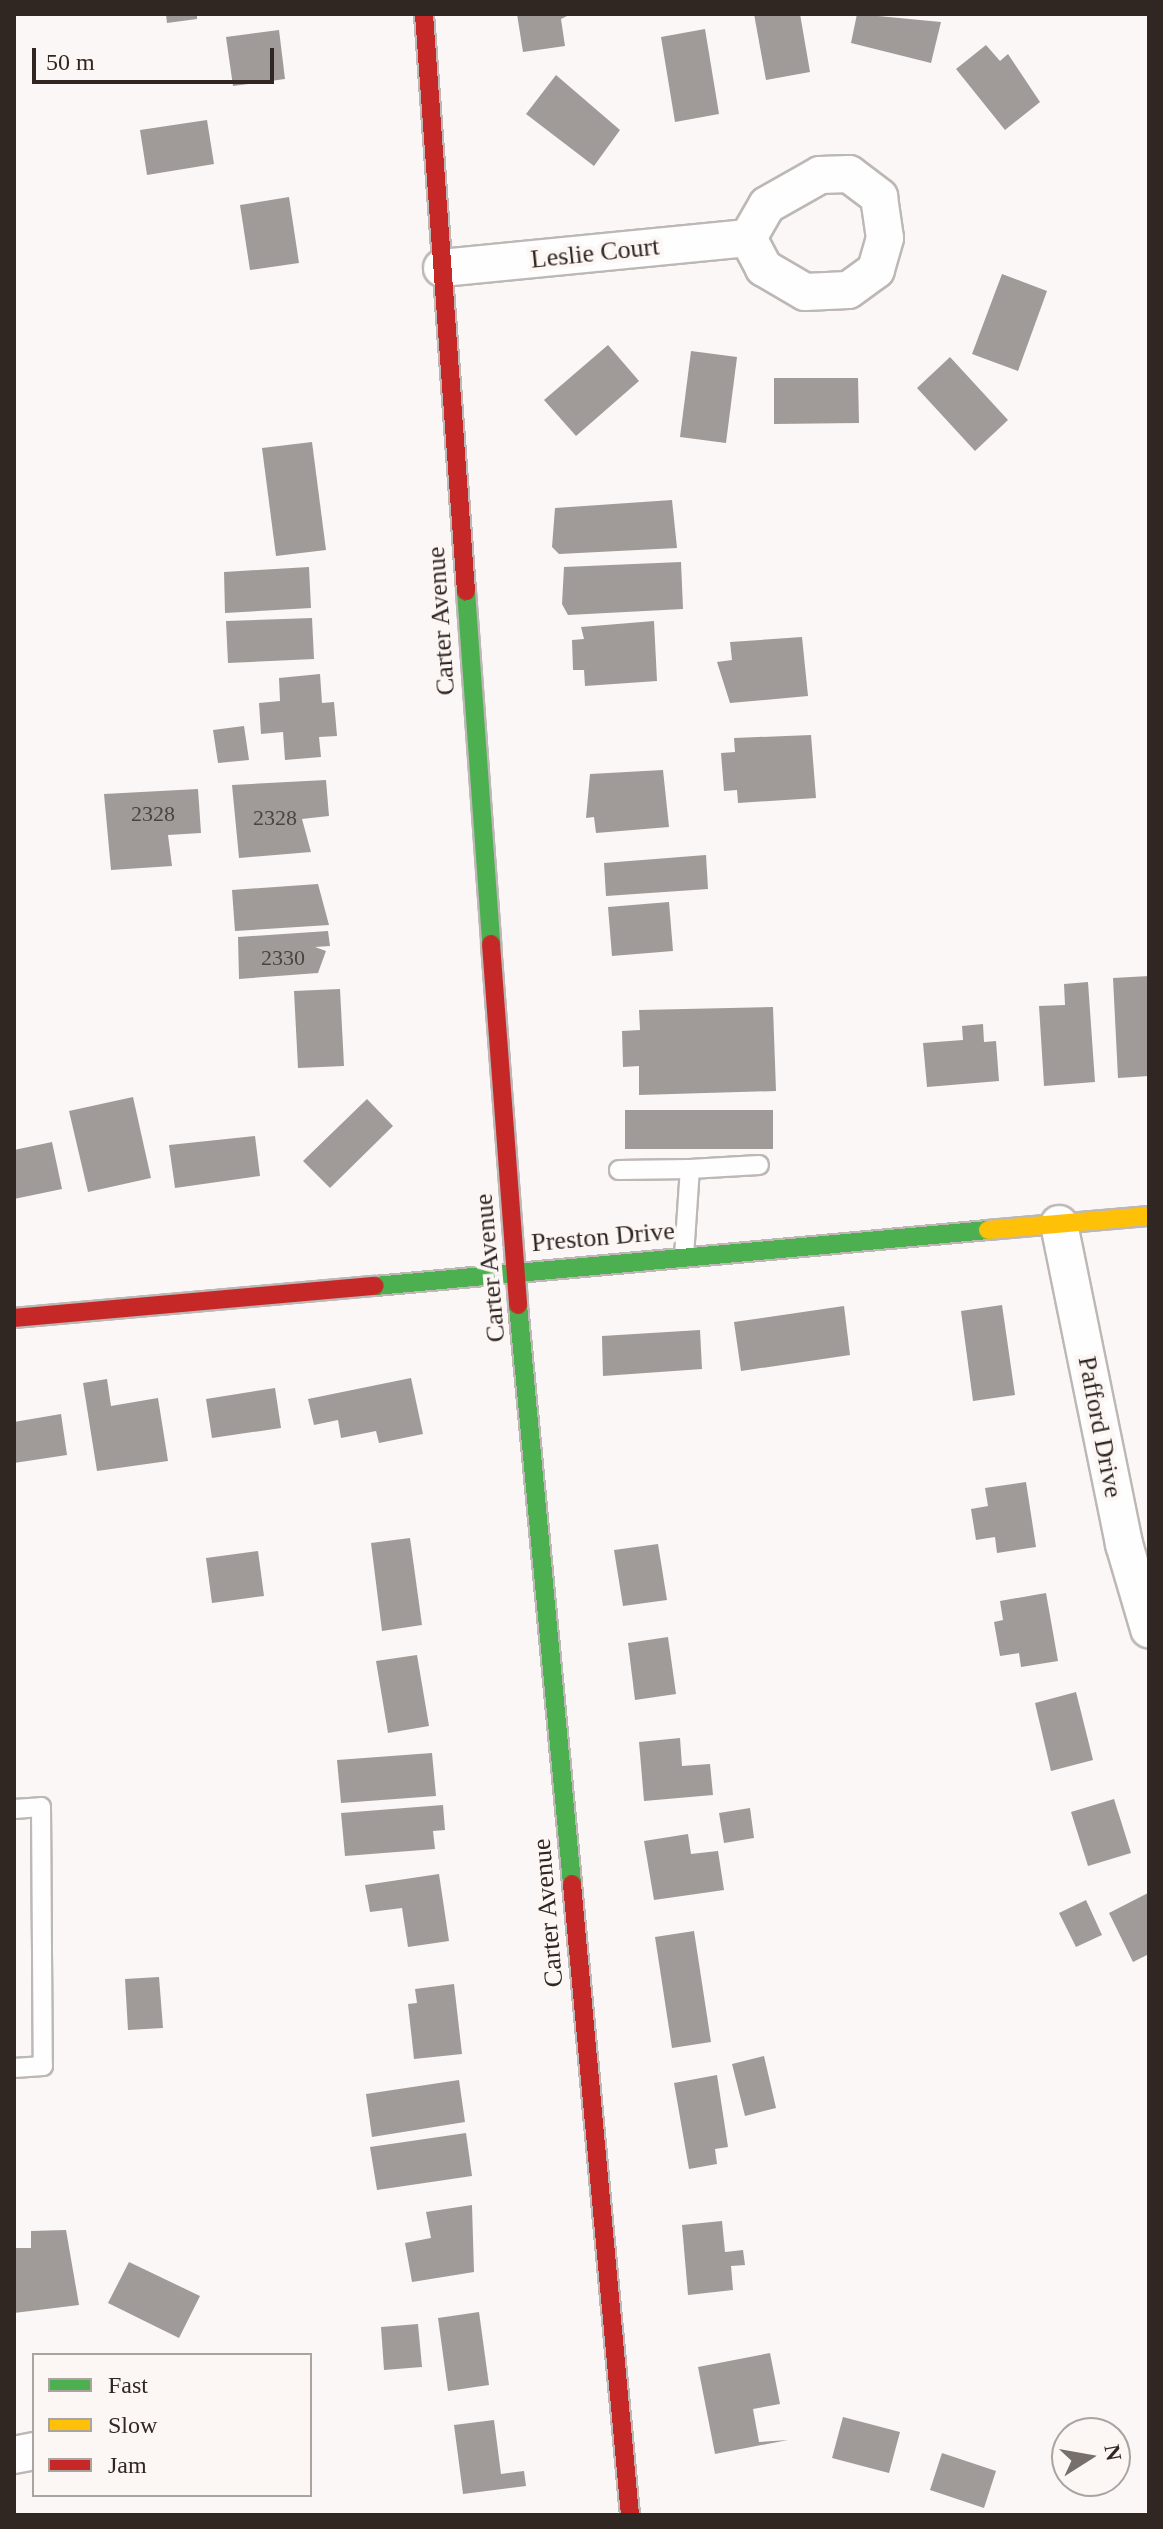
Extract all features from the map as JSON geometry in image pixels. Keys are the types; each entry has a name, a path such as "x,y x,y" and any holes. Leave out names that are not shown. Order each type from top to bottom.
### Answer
{"street":[{"name":"Carter Avenue","path":"424,14 515,1270 630,2515"},
{"name":"Leslie Court","path":"442,268 748,238"},
{"name":"Preston Drive","path":"14,1318 515,1270 1149,1216"},
{"name":"Pafford Drive","path":"1059,1224 1124,1544 1149,1629"}],"lane":[{"path":"619,1170 759,1165"},
{"path":"684,1256 690,1169"},
{"path":"14,1809 41,1807 43,2066 14,2068"}],"building":[{"path":"166,14 197,14 197,19 167,23"},
{"path":"517,14 571,14 561,19 565,46 523,52"},
{"path":"754,14 800,14 810,72 766,80"},
{"path":"857,14 941,22 931,63 851,43"},
{"path":"705,29 719,114 675,122 661,37"},
{"path":"279,30 285,79 233,86 226,37"},
{"path":"986,45 1000,61 1008,54 1040,102 1005,130 956,69"},
{"path":"556,75 620,130 594,166 526,114"},
{"path":"207,120 214,164 147,175 140,130"},
{"path":"289,197 299,263 250,270 240,205"},
{"path":"1002,274 1047,291 1018,371 972,354"},
{"path":"608,345 639,381 576,436 544,400"},
{"path":"691,351 737,357 726,443 680,437"},
{"path":"950,357 1008,420 975,451 917,388"},
{"path":"774,378 858,378 859,423 774,424"},
{"path":"312,442 326,550 276,556 262,448"},
{"path":"672,500 677,548 559,554 552,547 555,508"},
{"path":"681,562 683,609 568,615 562,604 564,567"},
{"path":"309,567 311,608 225,613 224,572"},
{"path":"312,618 314,659 228,663 226,621"},
{"path":"654,621 657,681 585,686 584,670 573,670 572,640 584,639 581,627"},
{"path":"802,637 808,696 730,703 717,662 732,660 730,642"},
{"path":"320,674 322,703 334,702 337,736 319,737 321,757 285,760 283,732 261,734 259,703 280,701 279,678"},
{"path":"244,726 249,760 218,763 213,730"},
{"path":"811,735 816,798 738,803 737,790 724,791 721,753 735,752 734,738"},
{"path":"663,770 669,827 596,833 594,817 586,818 590,774"},
{"path":"326,780 329,816 302,819 311,852 239,858 232,785"},
{"path":"198,789 201,833 168,835 172,866 111,870 104,794"},
{"path":"706,855 708,889 606,896 604,863"},
{"path":"318,884 329,925 235,931 232,890"},
{"path":"669,902 673,951 612,956 608,907"},
{"path":"328,931 330,946 315,947 326,951 318,973 239,979 238,937"},
{"path":"1149,976 1149,1076 1118,1078 1113,978"},
{"path":"1088,982 1095,1082 1044,1086 1039,1006 1065,1005 1064,984"},
{"path":"340,989 344,1066 298,1068 294,991"},
{"path":"773,1007 776,1091 639,1095 639,1066 623,1067 622,1031 640,1030 639,1010"},
{"path":"983,1024 984,1042 996,1041 999,1081 927,1087 923,1043 963,1040 962,1026"},
{"path":"133,1097 151,1178 88,1192 69,1111"},
{"path":"367,1099 393,1126 330,1188 303,1161"},
{"path":"625,1110 773,1110 773,1149 625,1149"},
{"path":"255,1136 260,1176 175,1188 169,1145"},
{"path":"52,1142 62,1189 14,1199 14,1150"},
{"path":"1002,1305 1015,1395 973,1401 961,1311"},
{"path":"844,1306 850,1355 741,1371 734,1322"},
{"path":"700,1330 702,1369 603,1376 602,1336"},
{"path":"411,1378 423,1434 379,1443 376,1431 341,1438 338,1420 314,1425 308,1399"},
{"path":"107,1379 111,1406 158,1398 168,1461 97,1471 83,1383"},
{"path":"275,1388 281,1428 212,1438 206,1399"},
{"path":"61,1414 67,1455 14,1463 14,1422"},
{"path":"1026,1482 1036,1547 997,1553 995,1537 976,1540 971,1509 988,1506 985,1488"},
{"path":"410,1538 422,1625 382,1631 371,1543"},
{"path":"658,1544 667,1600 623,1606 614,1550"},
{"path":"258,1551 264,1596 212,1603 206,1558"},
{"path":"1046,1593 1058,1661 1021,1667 1019,1653 1000,1656 994,1622 1003,1620 1000,1601"},
{"path":"668,1637 676,1694 635,1700 628,1643"},
{"path":"417,1655 429,1726 388,1733 376,1661"},
{"path":"1076,1692 1093,1760 1051,1771 1035,1703"},
{"path":"680,1738 682,1766 710,1764 713,1795 644,1801 639,1742"},
{"path":"432,1753 436,1796 341,1803 337,1760"},
{"path":"1114,1799 1131,1853 1088,1866 1071,1812"},
{"path":"443,1805 445,1830 433,1831 435,1849 345,1856 341,1813"},
{"path":"750,1808 754,1838 724,1843 719,1813"},
{"path":"688,1834 691,1854 718,1851 724,1890 654,1900 644,1841"},
{"path":"439,1874 449,1941 408,1947 402,1908 370,1912 365,1885"},
{"path":"1148,1893 1149,1954 1133,1962 1109,1913"},
{"path":"1086,1900 1102,1935 1076,1947 1059,1913"},
{"path":"694,1931 711,2042 672,2048 655,1937"},
{"path":"159,1977 163,2028 128,2030 125,1979"},
{"path":"454,1984 462,2054 414,2059 408,2004 417,2003 415,1989"},
{"path":"764,2056 776,2108 745,2116 732,2064"},
{"path":"717,2075 728,2147 715,2149 717,2164 689,2169 674,2083"},
{"path":"459,2080 465,2122 372,2137 366,2094"},
{"path":"466,2133 472,2176 377,2190 370,2147"},
{"path":"472,2205 474,2272 412,2282 405,2243 431,2238 426,2212"},
{"path":"722,2221 725,2252 743,2250 745,2265 731,2266 733,2290 688,2295 682,2225"},
{"path":"66,2230 79,2305 14,2313 14,2248 31,2248 31,2231"},
{"path":"129,2262 200,2296 179,2338 108,2303"},
{"path":"479,2312 489,2385 448,2391 438,2318"},
{"path":"418,2324 422,2367 384,2370 381,2327"},
{"path":"770,2353 780,2404 753,2409 759,2442 788,2440 715,2454 698,2367"},
{"path":"843,2417 900,2432 889,2473 832,2458"},
{"path":"494,2420 501,2474 524,2471 526,2486 463,2494 454,2425"},
{"path":"942,2453 996,2471 984,2508 930,2490"}],"traffic: fast":[{"path":"466,591 491,944"},
{"path":"375,1286 988,1230"},
{"path":"518,1305 572,1884"}],"traffic: slow":[{"path":"988,1230 1149,1216"}],"traffic: jam":[{"path":"424,14 466,591"},
{"path":"491,944 518,1305"},
{"path":"14,1318 375,1286"},
{"path":"572,1884 630,2515"}]}
